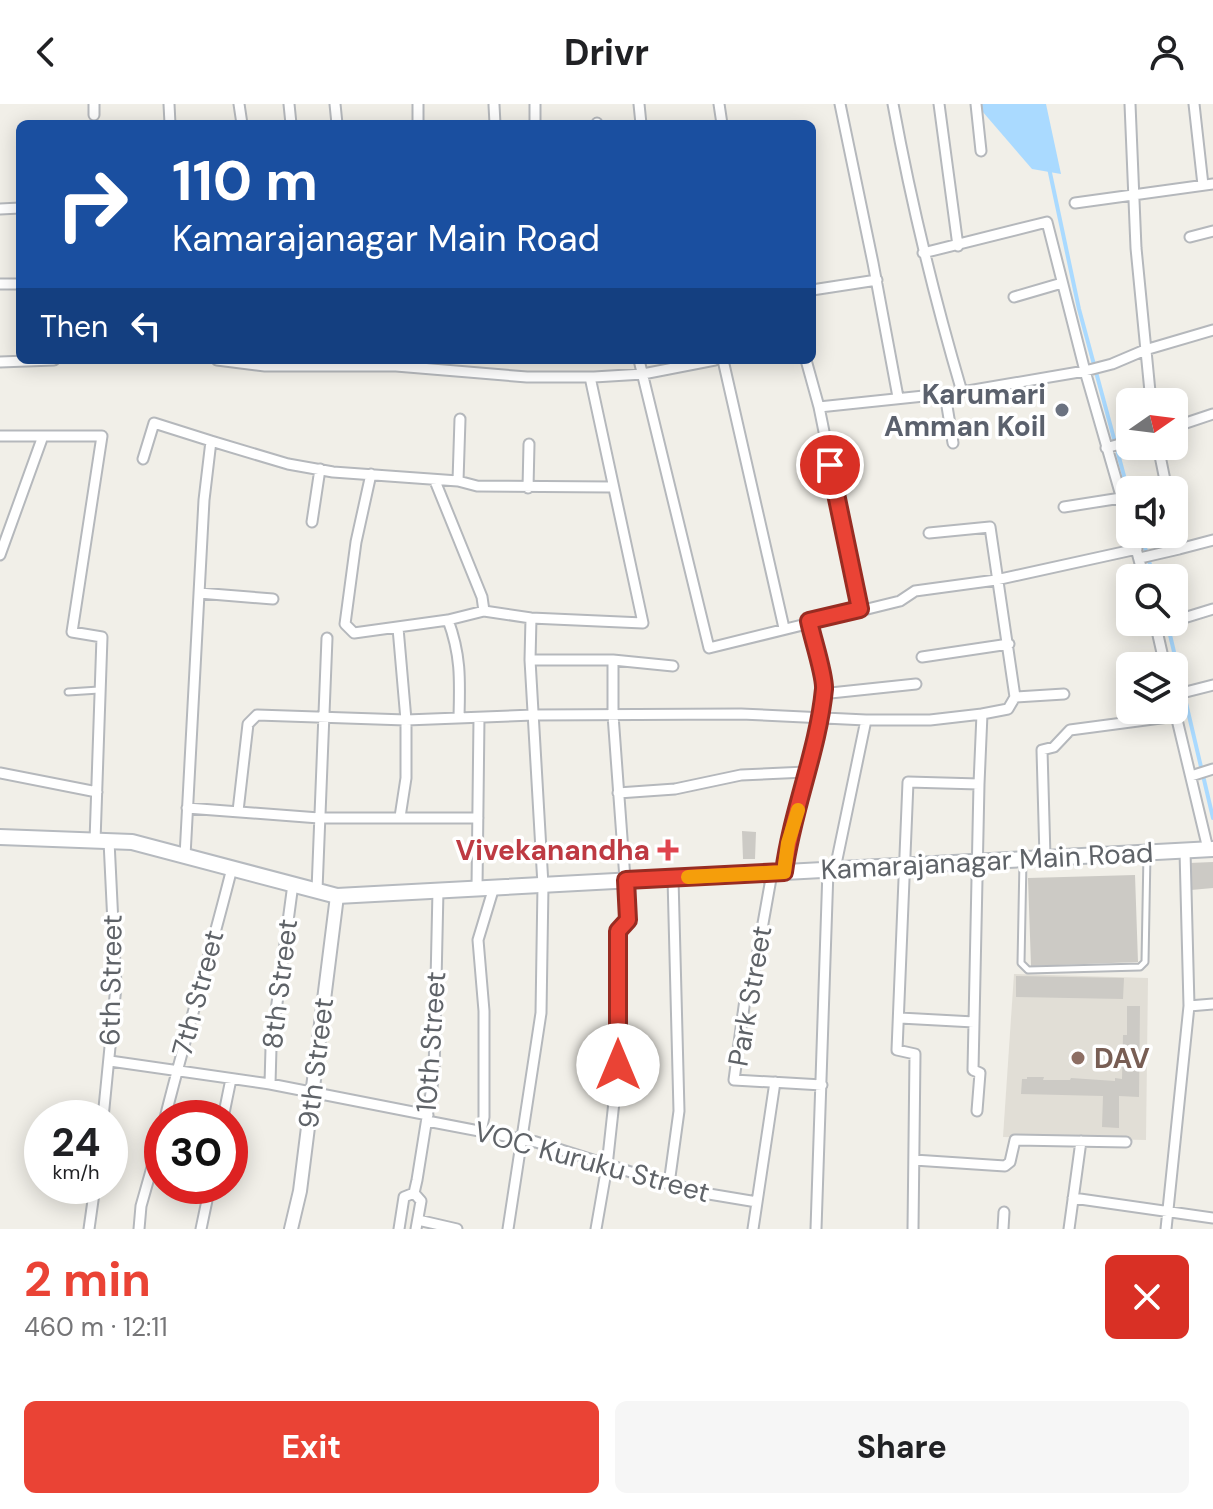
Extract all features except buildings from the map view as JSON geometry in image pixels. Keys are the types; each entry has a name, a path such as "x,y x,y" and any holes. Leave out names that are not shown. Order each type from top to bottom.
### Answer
{"main road":[{"name":"Kamarajanagar Main Road","path":"0,837 132,842 337,896 1211,849"}],"street":[{"path":"840,104 898,397"},
{"path":"893,104 923,253 962,392"},
{"path":"939,104 958,246"},
{"path":"976,104 981,151"},
{"path":"1130,104 1136,248 1149,388"},
{"path":"1075,203 1208,184 1194,104"},
{"path":"923,253 1047,222 1116,477"},
{"path":"1190,237 1213,231"},
{"path":"816,289 877,280"},
{"path":"1014,297 1062,283"},
{"path":"819,407 962,392 1088,370 1213,330"},
{"path":"249,364 396,366 527,377 643,374 694,364"},
{"path":"640,364 709,648 900,601 915,591 996,580 1138,554 1151,556 1213,540"},
{"path":"724,364 784,628"},
{"path":"807,364 819,407 860,609"},
{"path":"371,474 356,542 345,624 354,633 448,620 484,611 531,618 643,623 590,377"},
{"path":"945,394 953,443"},
{"path":"1188,422 1213,414"},
{"path":"458,481 460,419"},
{"path":"143,459 154,423 288,464 320,469 458,481 477,486 612,487"},
{"path":"0,436 43,436 3,538 0,555"},
{"name":"6th Street","path":"43,436 102,436 72,632 102,637 97,792 116,986 105,1100"},
{"path":"185,856 204,500 211,441"},
{"path":"528,488 529,444"},
{"path":"1109,447 1116,445"},
{"path":"312,522 320,469"},
{"path":"435,481 482,597 484,611"},
{"path":"1064,507 1116,499"},
{"path":"238,811 249,720 257,715 406,720 533,715 741,714 818,719 930,720 1008,709 1015,697 990,527 929,533"},
{"path":"1136,548 1140,564"},
{"path":"199,593 273,599"},
{"path":"1188,616 1213,609"},
{"path":"508,1229 541,1013 543,885 530,660 531,618"},
{"path":"448,620 458,647 459,717"},
{"path":"778,872 806,772 824,688 809,621"},
{"path":"398,628 406,720 406,778 400,817"},
{"path":"317,890 327,638"},
{"path":"922,657 1009,644"},
{"path":"530,660 613,660 673,666"},
{"path":"596,1229 607,1166 618,1065 618,931 628,920 613,715 613,660"},
{"path":"821,694 916,684"},
{"path":"1188,691 1213,685"},
{"path":"1015,697 1064,694"},
{"path":"977,1111 980,1073 973,1070 982,714"},
{"path":"477,888 479,718"},
{"path":"816,1229 823,962 832,869 866,720"},
{"path":"1045,857 1042,750 1054,747 1070,730 1116,722"},
{"path":"1178,724 1211,849"},
{"path":"1191,776 1210,770"},
{"path":"618,793 675,789 741,775 806,772"},
{"path":"0,773 97,792"},
{"path":"913,1229 915,1054 897,1050 908,782 979,784"},
{"path":"187,808 319,818 478,818"},
{"path":"1166,1229 1189,1006 1185,851"},
{"name":"7th Street","path":"170,1100 232,868"},
{"name":"Park Street","path":"778,872 752,985 746,992 734,1080 822,1085"},
{"path":"669,1184 679,1111 673,878"},
{"name":"8th Street","path":"270,1084 271,1048 293,884"},
{"path":"481,1131 484,1117 484,1011 478,940 494,887"},
{"name":"10th Street","path":"414,1193 434,1074 438,890"},
{"name":"9th Street","path":"291,1229 300,1191 337,896"},
{"path":"1189,1006 1213,1004"},
{"path":"900,1018 974,1022"},
{"name":"VOC Kuruku Street","path":"110,1061 270,1084 427,1118 523,1139 669,1184 757,1202"},
{"name":"8th Street","path":"227,1100 231,1079"},
{"path":"753,1229 775,1082"},
{"path":"914,1160 1005,1166 1010,1162 1015,1140 1126,1142"},
{"path":"1069,1229 1081,1141"},
{"name":"10th Street","path":"414,1193 421,1201 417,1225"},
{"name":"10th Street","path":"399,1229 404,1197 414,1193"},
{"path":"139,1229 144,1195"},
{"path":"1073,1198 1213,1218"},
{"path":"89,1229 92,1204"},
{"path":"201,1229 206,1204"},
{"path":"1003,1229 1004,1212"},
{"path":"417,1225 457,1229"}],"lane":[{"path":"68,692 100,690"},
{"path":"1023,858 1021,963 1024,968 1140,967 1145,962 1147,852"}],"shaded area":[{"name":"DAV","path":"1014,974 1148,978 1146,1140 1003,1137"}],"water":[{"path":"976,104 1046,104 1061,174 1032,169"}],"waterway":[{"path":"1049,168 1079,309 1124,476"},
{"path":"1145,548 1150,564"},
{"path":"1170,636 1213,818"}],"slow traffic":[{"path":"688,877 784,872 788,843 798,810"}],"place":[{"name":"Karumari Amman Koil","path":"1062,410"},
{"name":"Vivekanandha","path":"668,850"},
{"name":"DAV","path":"1078,1058"}],"route":[{"path":"618,1065 618,931 628,920 626,880 784,872 824,688 809,621 860,609 830,465"}]}
